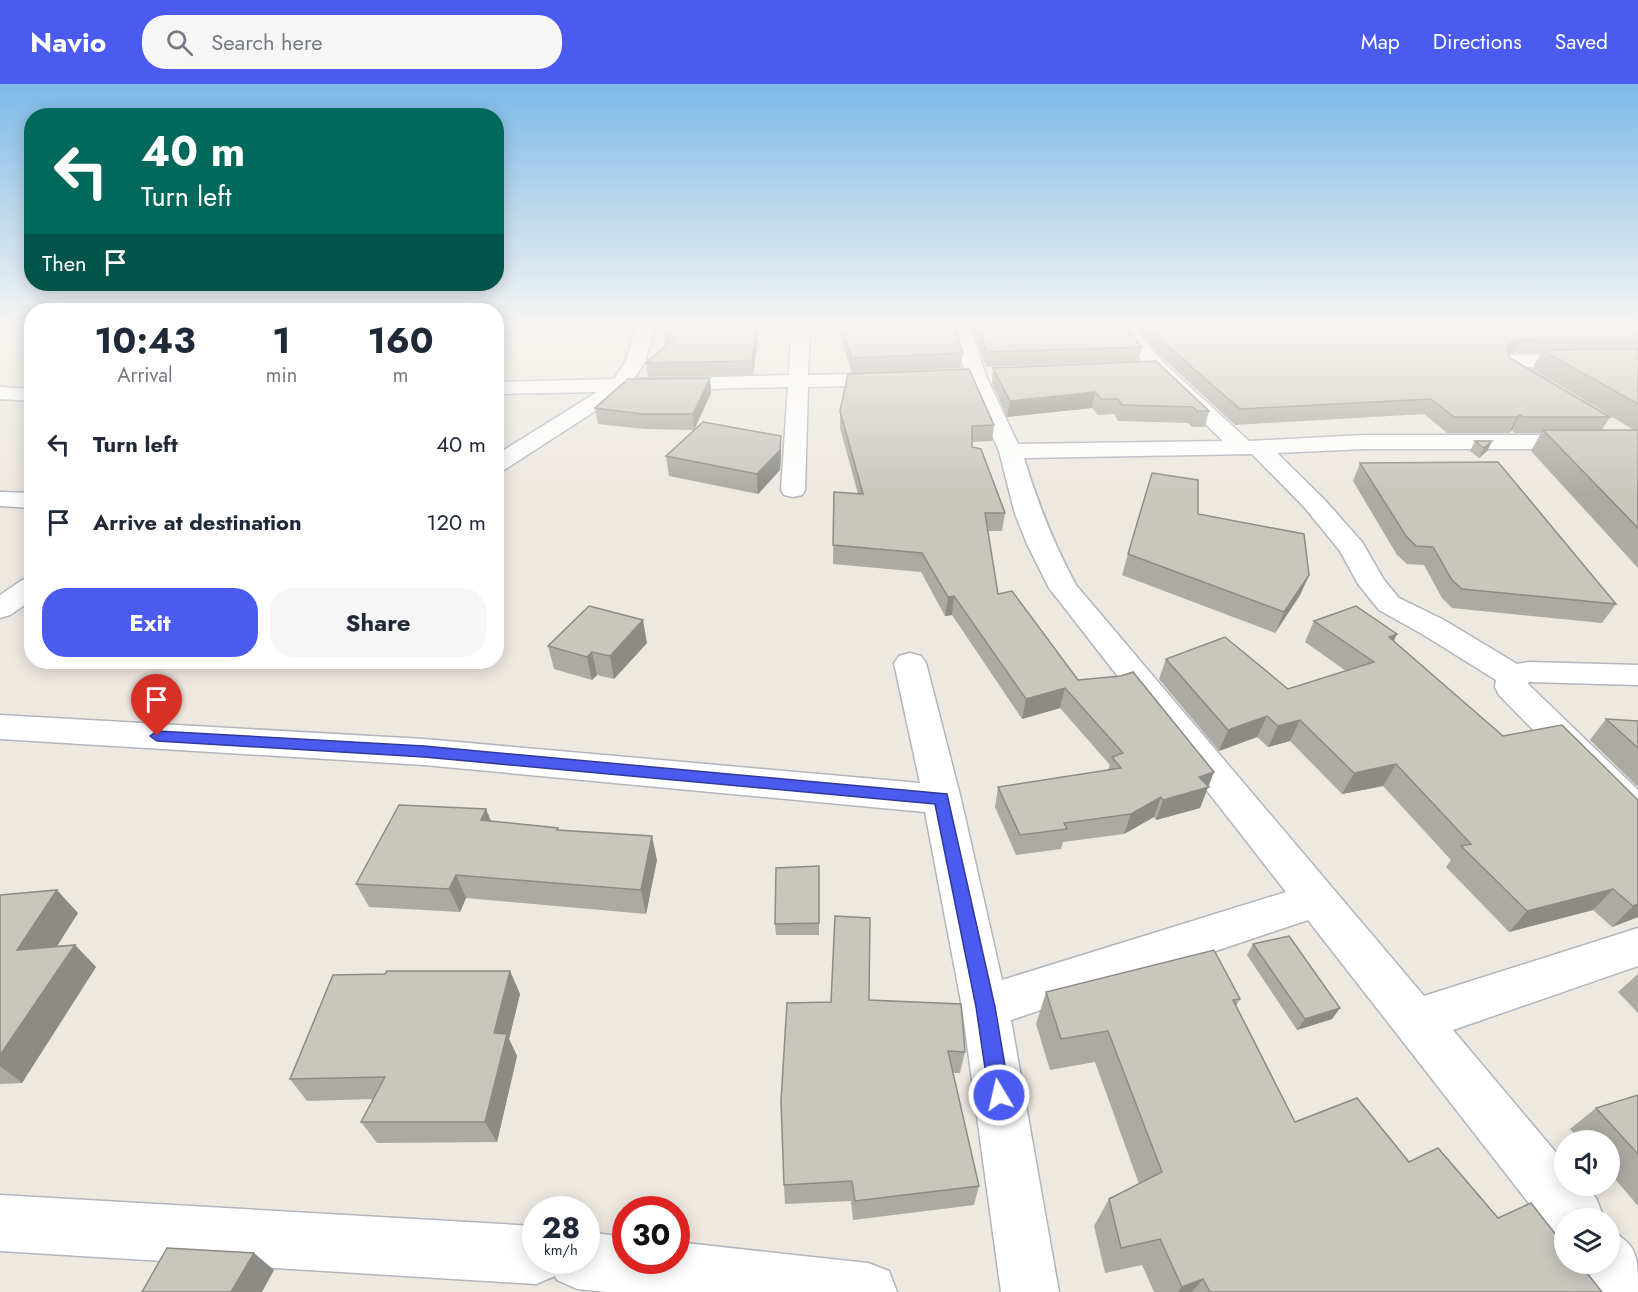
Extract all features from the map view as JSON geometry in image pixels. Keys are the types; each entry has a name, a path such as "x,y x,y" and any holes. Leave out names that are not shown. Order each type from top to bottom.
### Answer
{"street":[{"path":"504,460 619,387 623,380"},
{"path":"504,388 854,380"},
{"path":"978,380 1010,452 1028,514 1040,544 1062,588 1568,1208"},
{"path":"1172,380 1322,512 1352,548 1372,584 1389,604 1433,627 1513,676 1529,672 1638,675"},
{"path":"1533,380 1558,395"},
{"path":"793,490 797,383"},
{"path":"0,393 24,394"},
{"path":"1606,424 1637,443"},
{"path":"1010,452 1250,448 1364,442 1637,443"},
{"path":"0,499 24,500"},
{"path":"0,609 24,592"},
{"path":"910,663 942,799 986,1007 1030,1292"},
{"path":"1513,676 1511,687 1638,813"},
{"path":"0,727 424,752 942,799"},
{"path":"986,1007 1317,900"},
{"path":"1416,1022 1638,947"},
{"path":"0,1223 522,1255"},
{"path":"600,1263 868,1292"},
{"path":"1620,1272 1636,1292"}],"building":[{"path":"626,380 709,380 693,414 642,414 595,408"},
{"path":"847,380 974,380 994,425 972,426 972,447 981,449 1005,513 985,513 998,594 1012,591 1078,680 1121,676 1133,672 1214,772 1199,777 1209,787 1163,800 1161,797 1131,814 1064,823 1067,829 1020,835 998,787 1121,768 1112,757 1123,753 1065,688 1026,699 954,596 948,597 922,553 833,545 834,492 863,494 840,411"},
{"path":"999,380 1177,380 1209,411 1197,411 1193,407 1122,405 1118,399 1101,399 1095,392 1010,401"},
{"path":"1207,380 1548,380 1610,417 1523,417 1520,415 1517,417 1454,417 1431,399 1240,409"},
{"path":"1596,380 1638,380 1638,404"},
{"path":"703,422 781,436 780,450 757,474 666,456"},
{"path":"1543,430 1638,430 1638,528"},
{"path":"1475,441 1492,441 1484,448"},
{"path":"1498,462 1616,604 1462,589 1452,580 1433,547 1416,546 1406,536 1360,463"},
{"path":"1152,473 1198,480 1198,514 1304,534 1309,575 1284,612 1128,554"},
{"path":"589,606 643,620 610,656 592,652 587,657 548,646"},
{"path":"1356,606 1397,634 1389,637 1503,736 1562,725 1638,800 1638,904 1633,906 1613,889 1527,911 1461,846 1471,844 1396,764 1354,773 1300,720 1278,726 1267,716 1228,730 1166,659 1225,637 1288,689 1374,662 1314,621"},
{"path":"1606,719 1638,721 1638,748"},
{"path":"399,805 486,809 481,820 558,828 557,830 652,836 641,890 456,875 449,889 356,884"},
{"path":"819,866 819,923 775,924 776,868"},
{"path":"57,890 17,950 75,945 0,1055 0,895"},
{"path":"835,916 870,918 869,1000 961,1004 965,1052 948,1051 979,1186 855,1201 852,1181 784,1185 781,1101 787,1003 831,1002"},
{"path":"1289,936 1340,1008 1305,1019 1253,944"},
{"path":"1214,950 1240,999 1233,1000 1295,1122 1357,1098 1409,1162 1438,1148 1498,1218 1531,1203 1554,1232 1554,1274 1588,1274 1602,1292 1210,1292 1203,1279 1182,1287 1160,1239 1121,1248 1109,1199 1162,1172 1108,1031 1061,1039 1046,992"},
{"path":"387,971 510,971 494,1033 507,1034 485,1122 361,1122 385,1077 290,1079 333,975 385,974"},
{"path":"1638,1095 1638,1154 1620,1134 1620,1130 1616,1130 1596,1108"},
{"path":"167,1248 254,1253 231,1292 142,1292"}],"route":[{"path":"157,736 424,752 942,799 986,1007 999,1095"}]}
